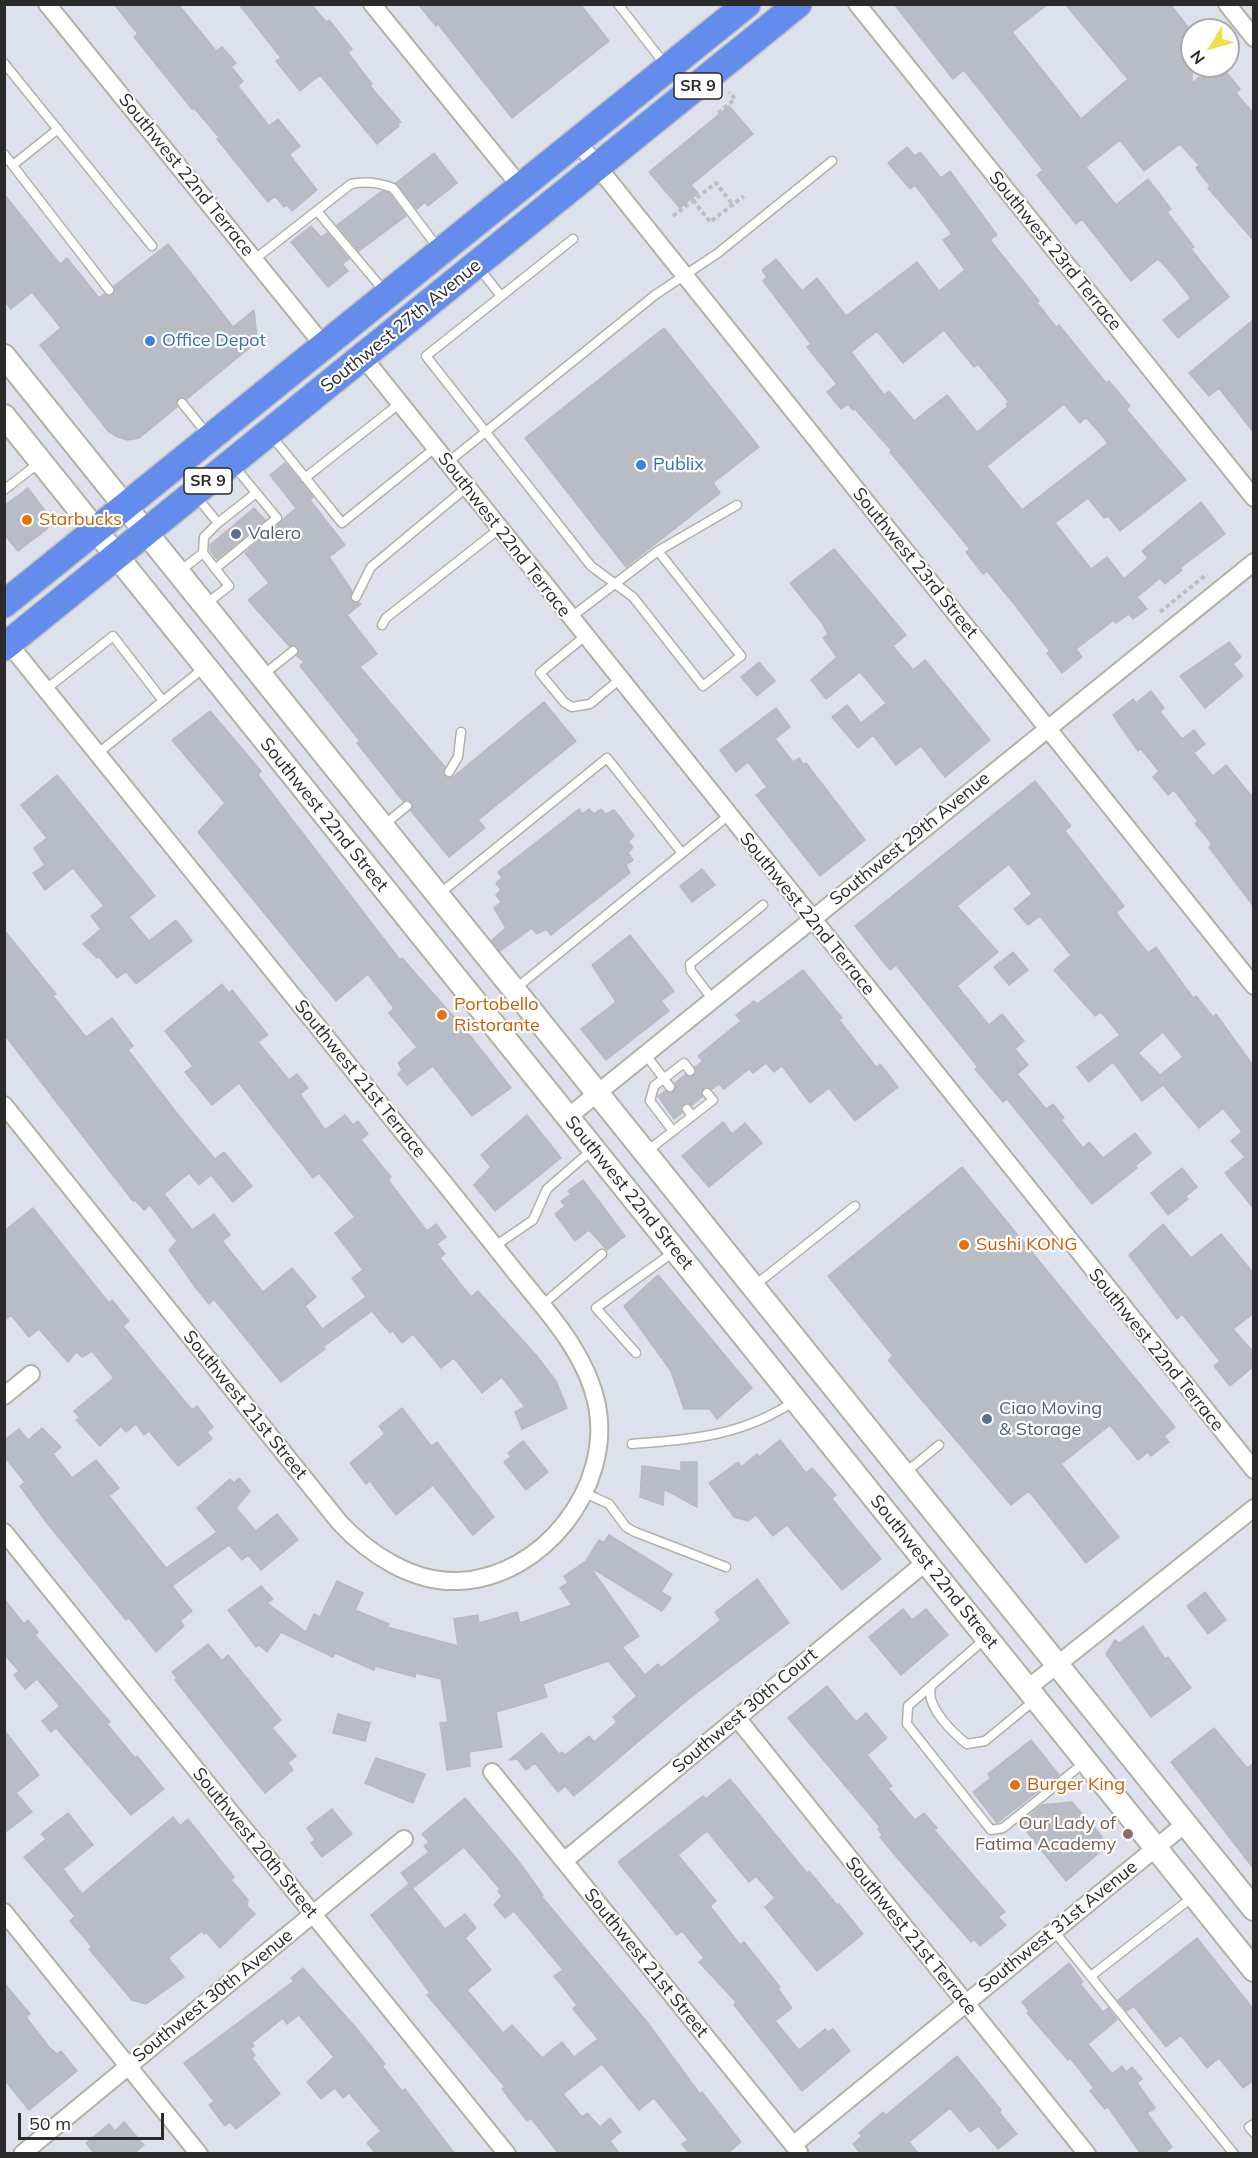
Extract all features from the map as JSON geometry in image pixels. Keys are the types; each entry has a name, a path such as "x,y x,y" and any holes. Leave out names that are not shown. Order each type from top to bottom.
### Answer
{"highway":[{"name":"Southwest 27th Avenue","path":"4,604 747,4"},
{"name":"Southwest 27th Avenue","path":"7,646 147,530 798,4"},
{"path":"504,243 521,211 520,186"},
{"path":"363,357 360,334 380,300"},
{"path":"310,400 322,381 326,369 324,346"}],"main road":[{"name":"Southwest 22nd Street","path":"4,356 127,505 514,990 1253,1906"},
{"name":"Southwest 22nd Street","path":"4,416 1254,1970"},
{"path":"352,850 383,826"},
{"path":"926,1562 956,1538"}],"street":[{"name":"Southwest 22nd Terrace","path":"47,4 324,346"},
{"path":"372,4 520,186"},
{"name":"Southwest 23rd Terrace","path":"857,4 1254,498"},
{"path":"1227,4 1254,38"},
{"name":"Southwest 23rd Street","path":"577,141 1254,986"},
{"name":"Southwest 22nd Terrace","path":"363,357 584,637 1254,1470"},
{"name":"Southwest 29th Avenue","path":"568,1117 1254,562"},
{"name":"Southwest 21st Terrace","path":"7,646 495,1246 575,1351 593,1391 599,1427 599,1446 595,1466 585,1493 570,1516 546,1542"},
{"name":"Southwest 21st Street","path":"4,1105 355,1539 391,1563 413,1573 455,1581 494,1574 512,1566 546,1542"},
{"path":"4,1396 31,1374"},
{"path":"1032,1694 1058,1666 1254,1508"},
{"name":"Southwest 20th Street","path":"4,1532 507,2154"},
{"name":"Southwest 30th Court","path":"564,1861 926,1562"},
{"name":"Southwest 21st Terrace","path":"737,1718 1086,2154"},
{"name":"Southwest 21st Street","path":"492,1772 796,2149"},
{"name":"Southwest 31st Avenue","path":"796,2149 965,2003 1185,1824"},
{"name":"Southwest 30th Avenue","path":"22,2154 404,1839"},
{"path":"4,1912 199,2154"}],"lane":[{"path":"618,4 668,68"},
{"path":"4,63 152,246"},
{"path":"58,129 8,161 109,290"},
{"path":"447,463 655,296 718,253 831,161"},
{"path":"255,259 351,184 361,182 384,184 393,188 440,252"},
{"path":"317,211 380,300"},
{"path":"573,239 426,356 591,566 633,597 703,686 741,656 658,551"},
{"path":"477,265 501,296"},
{"path":"182,403 210,438"},
{"path":"305,478 399,404"},
{"path":"269,432 342,523 435,448"},
{"path":"4,490 41,462"},
{"path":"215,569 277,518 231,462"},
{"path":"356,597 371,567 466,487"},
{"path":"206,604 229,586 203,553 204,537 256,492"},
{"path":"193,493 218,523"},
{"path":"570,618 658,551 738,505"},
{"path":"382,625 386,618 499,529"},
{"path":"180,571 203,553"},
{"path":"45,690 113,636 163,701"},
{"path":"584,637 540,674 564,702 572,707 590,704 620,680"},
{"path":"263,675 293,651"},
{"path":"97,754 206,667"},
{"path":"449,771 458,757 461,732"},
{"path":"438,895 607,758 682,853"},
{"path":"383,826 407,806"},
{"path":"514,990 728,816"},
{"path":"713,1000 691,971 690,964 763,905"},
{"path":"646,1055 670,1087"},
{"path":"673,1131 650,1101 654,1086 684,1064 690,1071"},
{"path":"645,1152 673,1131 690,1113 713,1100 707,1093"},
{"path":"495,1246 533,1220 547,1189 593,1149"},
{"path":"754,1287 855,1206"},
{"path":"636,1353 596,1308 676,1251"},
{"path":"542,1305 602,1254"},
{"path":"632,1444 684,1440 744,1428 769,1418 796,1400"},
{"path":"904,1473 939,1445"},
{"path":"585,1493 609,1504 626,1527 635,1532 726,1567"},
{"path":"986,1638 908,1706 907,1724 991,1830 1003,1828 1086,1761"},
{"path":"931,1686 929,1694 932,1704 957,1736 968,1744 985,1741 1032,1694"},
{"path":"1091,1976 1194,1896"},
{"path":"1054,1930 1234,2154"},
{"path":"1254,2124 1249,2127 1254,2133"}],"path":[{"path":"718,113 735,99 729,92"},
{"path":"673,216 716,183 733,205"},
{"path":"693,200 710,222 744,196"},
{"path":"1160,612 1207,574"}],"building":[{"path":"114,4 178,4 216,51 222,47 236,63 231,67 243,81 238,86 269,126 278,119 300,146 290,154 291,157 317,190 292,211 287,205 284,207 275,196 268,202 217,139 219,137 194,108 192,109 134,37 138,34"},
{"path":"239,4 311,4 326,22 329,20 352,49 348,53 372,84 370,86 401,122 399,126 377,144 320,75 300,91 276,61 281,58"},
{"path":"418,4 580,4 609,41 512,118 438,24 436,26"},
{"path":"894,4 1048,4 1012,32 1081,119 1128,79 1065,4 1170,4 1181,18 1180,78 1192,78 1192,83 1198,78 1231,78 1240,89 1236,93 1254,114 1254,241 1208,188 1210,186 1196,168 1199,165 1180,144 1144,171 1120,140 1086,167 1116,205 1148,179 1171,209 1167,212 1194,247 1191,249 1229,297 1178,338 1163,320 1191,298 1167,268 1158,259 1131,281 1082,219 1076,224 1037,175 1043,170 964,70 953,79"},
{"path":"729,106 753,134 691,185 698,193 680,208 649,172"},
{"path":"907,147 915,156 920,152 941,178 950,171 997,235 990,240 1039,301 1037,303 1056,327 1059,325 1106,383 1109,381 1130,406 1126,409 1186,480 1120,531 1108,516 1104,518 1088,498 1055,523 1091,569 1107,557 1124,579 1148,558 1142,551 1201,502 1225,534 1180,568 1182,570 1165,584 1160,578 1137,597 1147,609 1133,619 1129,614 1116,623 1114,620 1076,649 1082,657 1062,673 1047,653 1050,651 1015,605 987,571 983,574 966,552 970,549 890,452 892,451 855,409 853,410 848,404 841,409 827,392 837,384 807,347 811,344 763,281 767,277 762,270 776,259 802,291 817,278 846,316 917,262 939,291 965,270 943,240 952,234 915,185 910,189 888,163","holes":["944,330 974,367 978,364 1009,402 1006,404 1008,406 977,432 947,395 914,421 889,391 884,395 851,352 877,331 903,363","1064,404 1080,423 1086,417 1108,443 1022,510 987,466"]},
{"path":"434,153 457,183 428,206 425,202 417,209 396,183"},
{"path":"382,191 389,193 406,216 359,251 337,225"},
{"name":"Office Depot","path":"4,194 60,264 67,258 99,298 104,294 113,295 114,286 168,244 233,327 254,310 257,338 253,345 187,399 178,398 177,407 139,438 128,440 108,431 40,345 61,328 32,292 11,309 4,300"},
{"path":"311,226 321,237 327,233 349,259 342,264 348,271 328,287 291,242"},
{"path":"1254,319 1254,433 1219,388 1209,396 1189,373"},
{"name":"Publix","path":"664,328 759,447 713,483 720,493 626,567 525,438"},
{"path":"285,463 313,497 310,500 345,545 329,557 352,591 351,601 361,604 347,615 377,654 360,667 445,767 443,772 445,777 453,777 544,702 576,741 478,820 485,828 449,857 411,811 412,802 403,801 357,743 360,741 300,666 304,662 297,656 298,648 295,645 289,646 248,600 269,583 245,553 296,508 270,475"},
{"name":"Starbucks","path":"28,488 46,512 49,524 47,529 18,551 4,534 4,506"},
{"name":"Valero","path":"254,508 265,520 217,559 210,550 210,545"},
{"path":"834,549 906,635 893,646 913,670 925,660 990,740 945,777 921,746 896,765 873,735 858,748 832,717 847,705 861,723 886,703 860,672 826,699 811,680 837,657 823,638 828,634 822,623 790,583"},
{"path":"1229,642 1241,657 1233,664 1243,676 1205,708 1180,676"},
{"path":"759,662 775,681 757,696 741,677"},
{"path":"1151,691 1164,708 1160,712 1182,739 1194,730 1205,744 1194,753 1213,776 1226,765 1254,799 1254,907 1209,847 1212,844 1195,823 1198,821 1174,790 1168,795 1153,777 1159,771 1141,749 1138,751 1113,715 1133,699 1136,703"},
{"path":"776,708 790,727 775,739 793,762 799,758 804,765 806,763 865,840 820,876 756,795 767,787 748,762 736,772 720,750"},
{"path":"210,711 261,771 258,775 400,960 402,958 468,1033 511,1088 472,1116 433,1066 407,1085 398,1074 402,1070 398,1063 417,1047 389,1013 394,1008 368,974 336,1001 198,832 225,803 172,740"},
{"path":"57,775 155,896 129,917 149,941 176,920 192,941 136,984 126,971 117,978 99,957 97,958 83,944 101,929 91,916 104,906 73,868 45,890 33,873 45,865 34,848 47,838 21,805"},
{"path":"1035,781 1071,826 1065,831 1124,906 1116,913 1148,953 1156,947 1193,998 1196,996 1213,1017 1216,1014 1254,1067 1254,1209 1225,1173 1245,1157 1231,1141 1242,1132 1223,1108 1199,1128 1163,1085 1142,1101 1113,1062 1089,1082 1077,1067 1120,1035 1101,1012 1095,1016 1054,970 1071,955 1040,916 1028,925 1014,909 1032,894 1009,864 957,906 998,952 957,986 989,1025 1002,1014 1024,1041 1015,1049 1028,1065 1017,1074 1046,1109 1053,1104 1064,1118 1061,1120 1083,1148 1089,1142 1103,1158 1135,1133 1151,1153 1135,1166 1137,1168 1092,1204 1007,1099 1003,1102 975,1069 978,1067 896,965 890,970 855,926","holes":["1163,1032 1183,1057 1160,1075 1138,1053"]},
{"path":"579,809 582,814 589,809 594,814 601,809 606,814 614,810 620,817 634,836 628,842 633,847 628,853 633,860 626,865 630,873 551,935 546,929 537,934 532,928 500,951 492,940 506,928 494,908 501,902 496,895 501,890 496,883 502,878 498,872"},
{"path":"702,869 715,885 692,902 680,886"},
{"path":"4,930 56,994 53,996 86,1037 112,1018 133,1046 128,1050 183,1121 215,1159 224,1152 252,1186 233,1202 211,1175 199,1185 189,1173 164,1194 192,1230 214,1214 230,1235 222,1241 263,1292 292,1268 316,1297 305,1306 322,1329 366,1297 352,1278 363,1270 335,1233 355,1217 319,1173 313,1178 239,1083 212,1105 185,1072 193,1066 165,1031 222,984 229,993 232,990 268,1035 258,1042 289,1080 297,1074 308,1088 300,1094 325,1130 345,1115 353,1125 358,1121 368,1134 361,1140 391,1177 388,1180 427,1231 436,1224 446,1237 437,1244 445,1254 440,1258 471,1297 478,1291 536,1355 556,1381 567,1408 522,1429 515,1412 525,1407 502,1377 482,1393 454,1358 441,1368 413,1334 402,1343 393,1331 390,1333 372,1311 281,1382 214,1299 209,1304 196,1288 169,1250 177,1241 150,1205 144,1210 135,1200 133,1201 4,1034"},
{"path":"630,935 674,991 661,1001 669,1011 606,1060 581,1029 616,1002 592,965"},
{"path":"1013,952 1028,970 1009,985 994,967"},
{"path":"803,970 842,1018 839,1020 876,1067 880,1064 898,1087 855,1121 829,1088 810,1103 782,1066 774,1072 766,1063 753,1073 749,1069 724,1089 719,1084 712,1089 703,1088 702,1097 692,1105 683,1104 682,1113 674,1119 658,1096 665,1091 674,1092 675,1083 685,1075 694,1076 695,1067 703,1061 698,1056 741,1021 736,1015 754,1001 757,1004"},
{"path":"527,1115 561,1158 495,1211 474,1185 491,1167 481,1155"},
{"path":"723,1122 732,1134 745,1123 762,1143 709,1187 682,1156"},
{"path":"962,1167 1175,1427 1164,1436 1169,1442 1151,1456 1148,1452 1138,1460 1110,1425 1061,1464 1119,1537 1086,1563 1029,1491 1011,1505 888,1360 893,1356 828,1276"},
{"path":"1182,1168 1197,1187 1186,1196 1188,1199 1168,1215 1151,1193"},
{"path":"583,1180 625,1236 607,1250 589,1230 575,1241 555,1214 565,1206 561,1201 571,1194 568,1191"},
{"path":"33,1208 109,1303 112,1300 129,1321 123,1326 192,1410 197,1406 213,1427 207,1432 212,1439 178,1466 149,1431 144,1435 136,1424 126,1432 121,1426 100,1446 76,1420 80,1418 74,1411 114,1378 92,1351 82,1357 76,1352 68,1362 39,1329 29,1337 11,1315 4,1321 4,1231"},
{"path":"1163,1224 1191,1258 1221,1234 1254,1274 1254,1313 1233,1329 1254,1353 1254,1366 1230,1386 1214,1366 1220,1361 1182,1314 1177,1319 1129,1255"},
{"path":"658,1275 752,1388 717,1419 710,1409 684,1409 671,1371 624,1306"},
{"path":"402,1408 431,1446 437,1442 494,1517 473,1535 433,1485 396,1515 370,1481 366,1484 350,1463 385,1434 379,1426"},
{"path":"42,1428 61,1447 53,1454 72,1478 96,1460 119,1488 109,1496 166,1568 217,1532 197,1508 230,1479 234,1483 239,1478 250,1491 236,1508 256,1531 277,1514 298,1540 261,1570 248,1555 242,1560 229,1545 172,1586 192,1611 180,1621 184,1626 156,1652 129,1618 126,1620 47,1523 20,1486 25,1482 4,1456 4,1440 19,1429 28,1440"},
{"path":"780,1440 806,1473 812,1468 836,1495 832,1499 881,1559 842,1590 787,1525 773,1536 756,1515 748,1521 734,1517 709,1483 738,1462 741,1467 757,1454 759,1457"},
{"path":"523,1441 548,1472 526,1490 504,1462 511,1457 508,1453"},
{"path":"681,1462 697,1462 697,1507 664,1489 663,1505 640,1497 642,1466 681,1471"},
{"path":"609,1535 672,1574 661,1592 671,1598 662,1611 590,1567 639,1636 622,1647 645,1675 658,1664 661,1668 721,1620 715,1612 757,1579 789,1623 691,1697 574,1796 565,1786 558,1792 535,1763 526,1770 517,1759 509,1760 542,1733 559,1754 562,1752 565,1755 589,1736 594,1742 617,1722 613,1717 637,1696 608,1661 543,1684 547,1697 496,1712 502,1747 469,1752 470,1766 447,1770 440,1723 448,1722 441,1679 416,1673 415,1677 375,1666 374,1670 335,1653 333,1657 281,1632 267,1652 259,1645 256,1647 228,1610 261,1586 273,1599 267,1603 306,1632 314,1614 320,1617 337,1581 363,1593 355,1610 389,1624 387,1627 458,1646 454,1619 478,1615 479,1623 517,1612 520,1623 572,1605 560,1588 568,1583 564,1576 586,1561 599,1540 604,1543"},
{"path":"1205,1592 1226,1620 1208,1634 1187,1606"},
{"path":"4,1599 24,1624 28,1620 38,1632 35,1635 110,1722 107,1724 135,1758 137,1756 164,1789 131,1815 56,1728 51,1732 42,1721 60,1706 37,1679 25,1689 14,1675 19,1671 4,1654"},
{"path":"903,1609 912,1620 926,1609 948,1635 901,1675 869,1637"},
{"path":"1143,1626 1165,1659 1168,1657 1191,1688 1151,1717 1106,1654 1115,1640 1119,1643"},
{"path":"208,1644 222,1661 228,1655 281,1720 272,1728 296,1756 288,1763 293,1770 265,1793 175,1680 177,1678 172,1672"},
{"path":"827,1686 856,1722 866,1713 887,1738 867,1755 892,1786 888,1788 915,1820 924,1813 937,1828 934,1830 1005,1912 998,1917 1006,1925 980,1946 974,1939 971,1942 899,1860 880,1837 882,1835 878,1829 880,1827 788,1718"},
{"path":"338,1714 370,1723 365,1741 333,1733"},
{"path":"1214,1728 1247,1768 1254,1763 1254,1869 1171,1762"},
{"path":"4,1730 39,1775 16,1793 32,1812 4,1833"},
{"name":"Burger King","path":"1031,1740 1059,1775 997,1823 973,1792 991,1778 988,1774"},
{"path":"376,1758 425,1774 413,1803 365,1783"},
{"path":"730,1779 807,1873 809,1871 863,1934 817,1971 765,1907 775,1898 756,1876 749,1882 707,1831 678,1855 716,1901 710,1906 740,1945 744,1942 780,1987 778,1989 792,2008 775,2021 799,2050 825,2029 828,2032 833,2029 850,2051 802,2091 734,2005 736,2002 699,1962 704,1958 682,1931 677,1935 618,1862 703,1796 706,1799"},
{"path":"465,1798 516,1858 543,1895 542,1897 647,2022 700,2094 702,2092 741,2142 727,2154 690,2154 682,2144 688,2140 654,2098 639,2110 602,2064 563,2094 582,2117 587,2113 600,2127 610,2118 621,2132 610,2141 620,2154 559,2154 531,2118 527,2121 502,2089 505,2087 427,1995 430,1993 371,1915 409,1884 445,1929 465,1914 476,1928 465,1938 491,1970 467,1990 503,2033 512,2025 542,2058 562,2042 574,2057 598,2039 573,2009 577,2005 554,1976 563,1970 514,1911 505,1918 494,1905 502,1896 498,1891 500,1889 464,1847 413,1888 401,1873 429,1852 424,1846 429,1842 422,1834"},
{"path":"1072,1802 1101,1835 1105,1844 1100,1852 1066,1881 1020,1823 1042,1805"},
{"path":"332,1809 352,1834 322,1857 311,1843 315,1840 307,1828"},
{"path":"68,1813 93,1845 63,1869 82,1894 173,1817 180,1826 188,1819 234,1877 231,1880 248,1900 247,1906 255,1914 220,1948 206,1932 204,1934 202,1931 168,1958 184,1977 146,2004 132,2000 89,1949 92,1947 70,1921 75,1916 24,1857 46,1839 41,1834"},
{"path":"1197,1938 1254,2010 1254,2080 1243,2088 1219,2058 1207,2068 1181,2035 1166,2047 1134,2006 1127,2011 1118,2000"},
{"path":"1069,1963 1083,1982 1080,1984 1103,2012 1108,2008 1117,2020 1088,2044 1112,2074 1122,2066 1126,2072 1132,2067 1142,2079 1137,2083 1155,2108 1147,2113 1172,2147 1163,2154 1141,2154 1108,2107 1105,2109 1090,2091 1094,2088 1070,2058 1068,2060 1027,2013 1029,2011 1022,2002"},
{"path":"303,1968 357,2029 385,2064 382,2066 402,2091 405,2089 455,2154 376,2154 367,2143 381,2131 349,2093 343,2098 335,2088 321,2099 307,2082 334,2057 299,2015 287,2024 283,2018 252,2043 254,2046 250,2049 255,2055 252,2058 280,2094 236,2129 230,2122 225,2126 209,2105 214,2101 184,2063 294,1981 291,1978"},
{"path":"4,1983 30,2014 26,2017 49,2047 57,2054 61,2051 77,2071 29,2110 4,2079"},
{"path":"957,2056 1001,2110 999,2112 1017,2134 998,2149 979,2126 970,2132 950,2108 909,2142 919,2154 861,2154 853,2144 862,2136 859,2133 883,2112 886,2115"},
{"path":"124,2122 144,2145 133,2154 95,2154 86,2143 109,2124 115,2131"}],"place":[{"name":"Office Depot","path":"150,341"},
{"name":"Publix","path":"641,465"},
{"name":"Starbucks","path":"27,520"},
{"name":"Valero","path":"236,534"},
{"name":"Portobello Ristorante","path":"442,1015"},
{"name":"Sushi KONG","path":"964,1245"},
{"name":"Ciao Moving & Storage","path":"987,1419"},
{"name":"Burger King","path":"1015,1785"},
{"name":"Our Lady of Fatima Academy","path":"1128,1834"}]}
